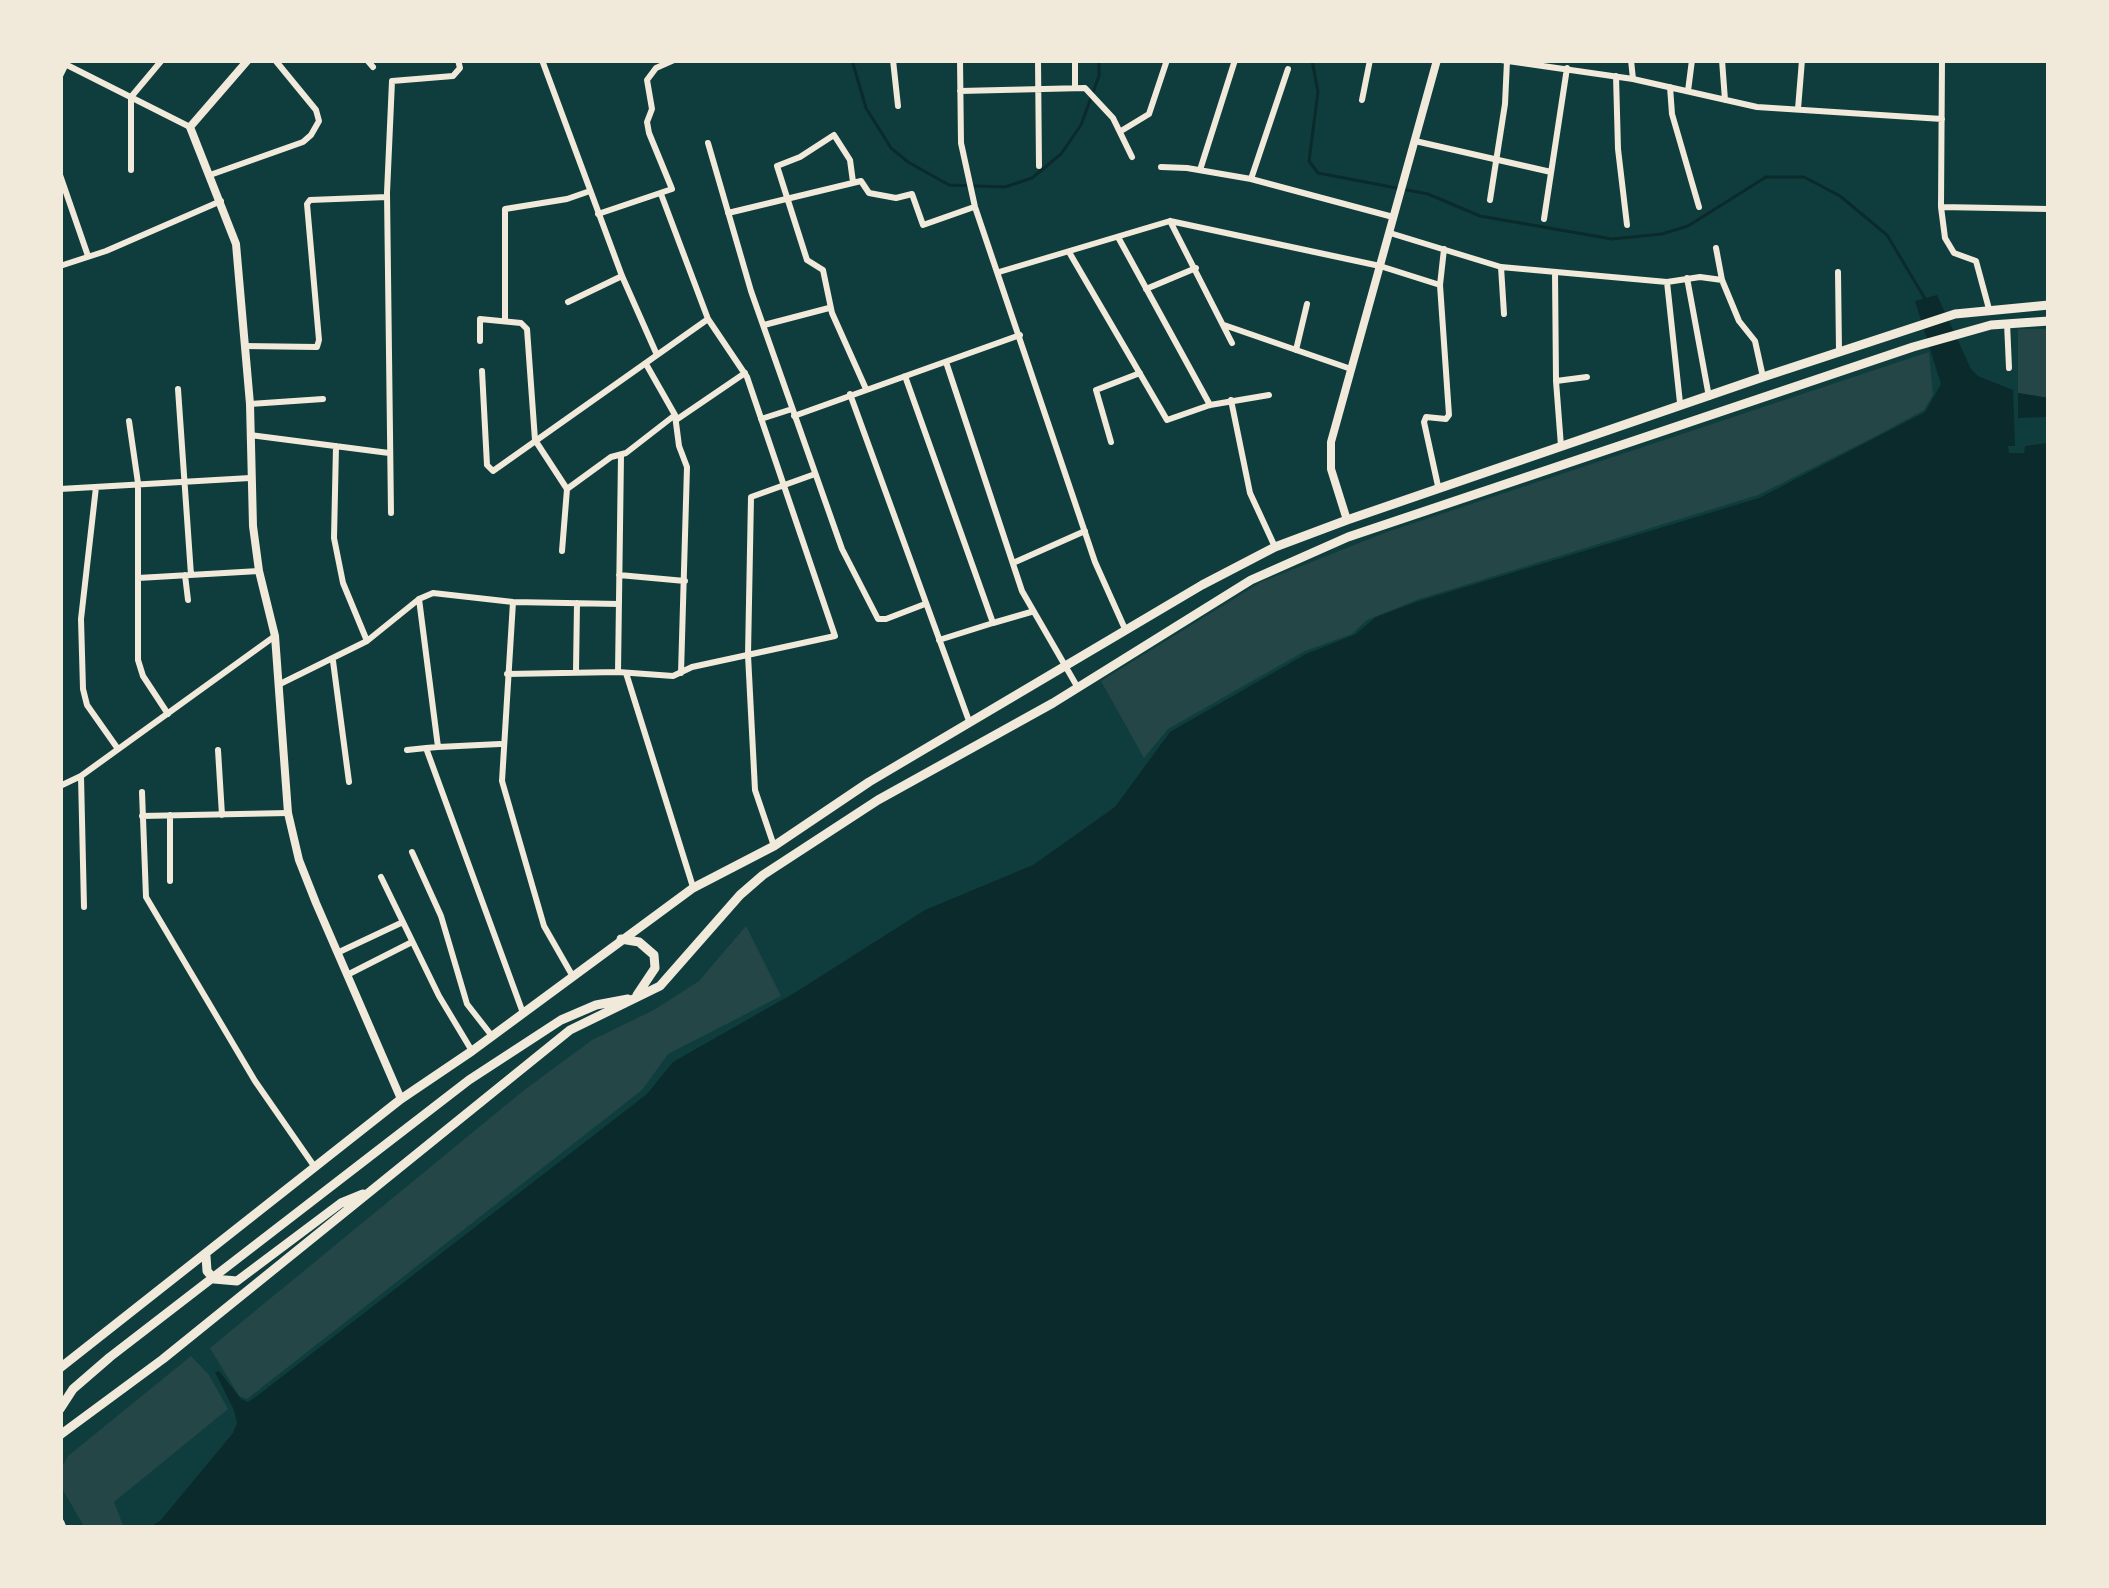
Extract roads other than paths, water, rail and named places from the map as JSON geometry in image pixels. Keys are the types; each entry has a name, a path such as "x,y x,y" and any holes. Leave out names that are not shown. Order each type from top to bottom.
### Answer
{"highway":[{"path":"60,1368 400,1099 472,1052 693,888 774,846 869,782 1275,547 1438,487 1955,314 2049,305"},
{"path":"60,1435 164,1359 570,1030 673,975 740,895 763,875 878,800 1053,704 1280,565 1348,537 1913,347 2007,323 2049,321"},
{"path":"1476,474 1482,491"},
{"path":"1043,682 1053,704"},
{"path":"60,1409 73,1389 110,1357 469,1080 529,1039 596,1005 633,999 655,963 649,949 621,939"},
{"path":"206,1256 204,1262 214,1280 237,1281 341,1203 368,1193"}],"street":[{"path":"130,170 130,97 162,60"},
{"path":"190,127 248,60"},
{"path":"210,175 303,142 319,121 316,110 275,60"},
{"path":"392,514 387,196 392,81 453,76 460,68 458,60"},
{"path":"542,60 622,276 657,355"},
{"path":"598,214 672,189 649,133 652,104 647,80 656,68 674,60"},
{"path":"892,60 898,106"},
{"path":"960,60 961,143 975,207 1085,531 1127,632"},
{"path":"1038,60 1040,166"},
{"path":"1076,60 1076,87"},
{"path":"1121,131 1149,114 1167,60"},
{"path":"1200,170 1235,60"},
{"path":"1362,100 1370,60"},
{"path":"1347,520 1329,457 1437,60"},
{"path":"1630,60 1633,79"},
{"path":"1688,91 1692,60"},
{"path":"1722,60 1725,100"},
{"path":"1798,109 1802,60"},
{"path":"1942,60 1942,207 1948,245 1954,253 1976,261 1990,309"},
{"path":"1490,200 1504,61 1633,79 1757,107 1942,119"},
{"path":"60,76 67,62 190,127 236,244 250,404 250,478 259,571 275,636 288,813 299,860 400,1099"},
{"path":"1544,219 1567,68"},
{"path":"1251,179 1288,69"},
{"path":"1616,76 1627,225"},
{"path":"1670,87 1672,114 1700,207"},
{"path":"961,91 1085,88 1103,104 1132,157"},
{"path":"854,182 850,160 839,138 831,136 800,157 778,164 776,171 806,260 823,270 830,308 866,388"},
{"path":"1415,141 1551,172"},
{"path":"708,143 764,325 842,549 875,615 886,619 926,604"},
{"path":"1161,167 1251,179 1394,217"},
{"path":"60,176 88,256"},
{"path":"728,213 854,182 864,182 868,194 896,198 912,194 923,225 975,207"},
{"path":"505,321 505,209 590,191"},
{"path":"506,674 681,673 836,636 745,374 708,320 661,194"},
{"path":"244,346 317,347 308,202 387,196"},
{"path":"60,266 221,201"},
{"path":"1942,207 2049,209"},
{"path":"999,272 1170,220 1380,266 1440,285"},
{"path":"1170,220 1232,343"},
{"path":"1390,233 1501,267 1667,282 1722,280"},
{"path":"1118,236 1210,406"},
{"path":"1716,248 1722,280 1739,321 1755,341 1763,376"},
{"path":"1438,487 1424,418 1446,419 1449,415 1440,285 1444,249"},
{"path":"1069,252 1167,420 1231,400 1269,395"},
{"path":"1501,267 1504,314"},
{"path":"1146,289 1196,268"},
{"path":"1555,272 1561,446"},
{"path":"1838,272 1839,354"},
{"path":"568,302 622,276"},
{"path":"1687,278 1709,397"},
{"path":"1667,282 1680,406"},
{"path":"1296,350 1307,304"},
{"path":"764,325 830,308"},
{"path":"480,341 480,319 520,322 527,329 536,440 566,489 562,550"},
{"path":"482,371 489,469 493,471 708,320"},
{"path":"2007,323 2008,368"},
{"path":"1225,325 1351,369"},
{"path":"761,419 850,394 1020,335"},
{"path":"946,362 1031,612 1078,688"},
{"path":"646,364 676,418 687,467 681,673"},
{"path":"1111,442 1096,390 1139,373"},
{"path":"566,489 745,374"},
{"path":"905,376 993,623"},
{"path":"1556,381 1586,376"},
{"path":"178,389 188,600"},
{"path":"850,394 970,725"},
{"path":"250,404 323,399"},
{"path":"1231,400 1250,493 1275,547"},
{"path":"129,421 138,483 138,660 168,714"},
{"path":"250,435 389,453"},
{"path":"336,446 334,538 344,583 367,640"},
{"path":"621,456 622,672 693,888"},
{"path":"774,846 755,790 748,655 751,496 815,474"},
{"path":"60,489 250,478"},
{"path":"96,487 81,620 83,689 87,705 118,749"},
{"path":"1013,563 1085,531"},
{"path":"138,578 259,571"},
{"path":"619,575 686,581"},
{"path":"280,684 367,640 419,599 434,593 513,602 619,604"},
{"path":"419,599 438,747"},
{"path":"513,602 502,781 544,926 573,976"},
{"path":"576,672 578,603"},
{"path":"938,640 1031,612"},
{"path":"60,786 81,776 275,636"},
{"path":"333,659 349,782"},
{"path":"407,750 502,744"},
{"path":"426,748 523,1013"},
{"path":"218,750 222,815"},
{"path":"81,776 84,907"},
{"path":"142,792 146,897 256,1081 316,1168"},
{"path":"142,816 288,813"},
{"path":"170,815 170,881"},
{"path":"412,852 442,918 467,1004 492,1036"},
{"path":"381,877 472,1052"},
{"path":"337,953 403,922"},
{"path":"347,975 412,941"}],"waterway":[{"path":"852,60 866,108 891,148 949,185 1005,187 1032,178 1061,154 1081,125 1099,76 1099,60"},
{"path":"1312,60 1318,92 1309,161 1318,173 1428,194 1480,216 1612,239 1688,226 1766,177 1804,177 1840,196 1887,235 1927,302"}]}
